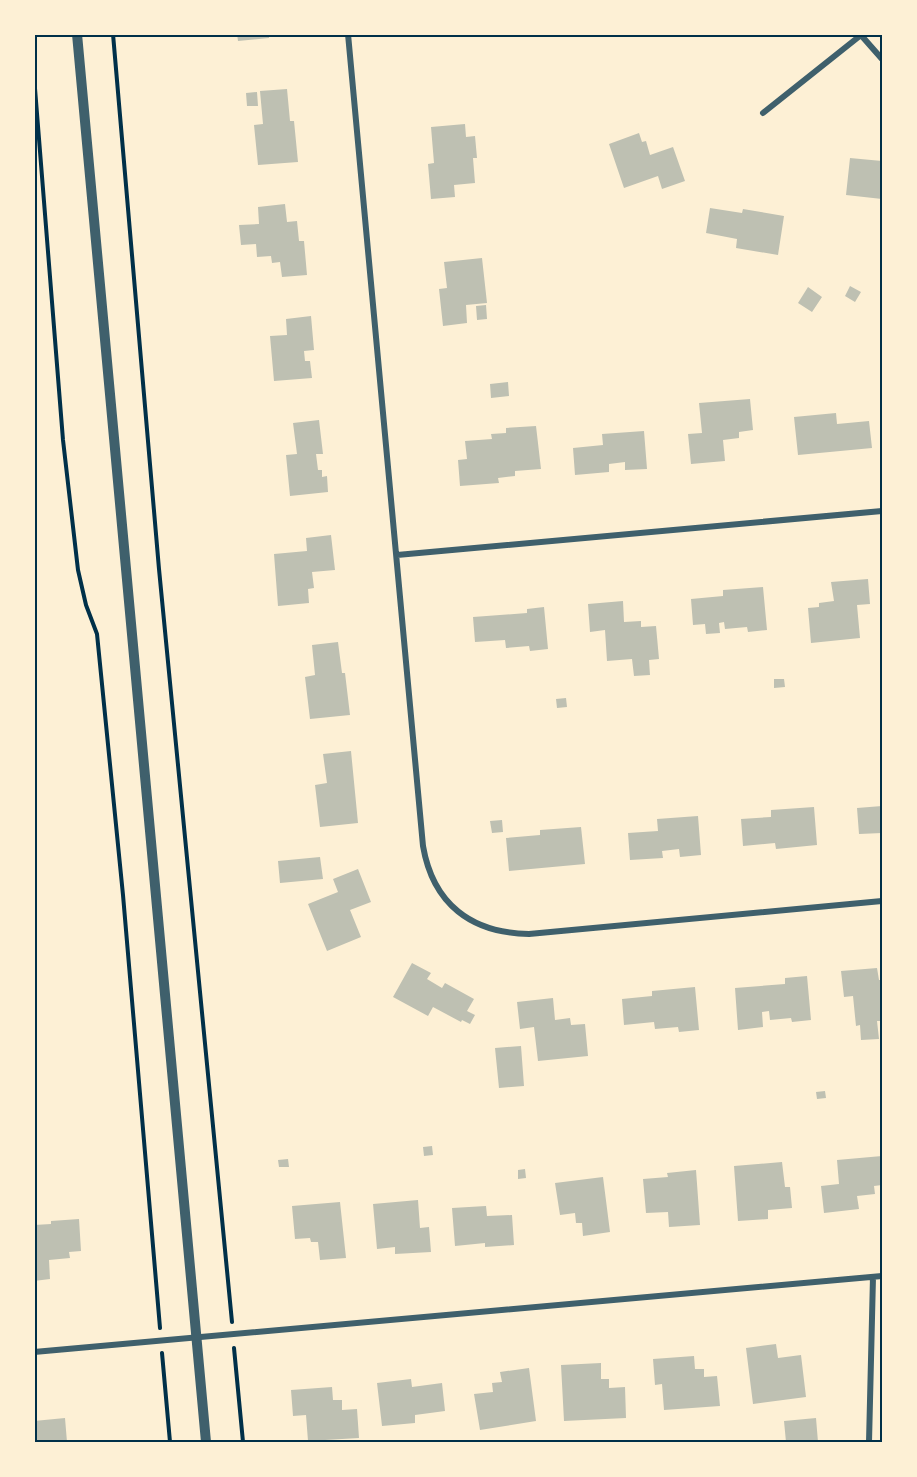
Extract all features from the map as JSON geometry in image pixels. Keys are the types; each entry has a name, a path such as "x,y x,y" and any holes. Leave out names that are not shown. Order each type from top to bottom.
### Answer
{"street":[{"path":"77,34 206,1443"},
{"path":"348,34 426,866 433,883 457,912 474,923 509,934 882,902"},
{"path":"763,113 861,35 882,59"},
{"path":"396,555 882,510"},
{"path":"34,1352 882,1276"},
{"path":"869,1443 873,1277"}],"path":[{"path":"113,34 160,581 243,1443"},
{"path":"34,76 63,440 78,570 86,605 97,634 123,895 170,1443"}],"building":[{"path":"237,34 269,34 269,38 238,41"},
{"path":"287,89 290,121 294,121 298,162 258,165 254,125 263,124 260,91"},
{"path":"257,92 258,106 247,106 246,93"},
{"path":"465,124 466,137 475,136 477,158 473,158 475,183 454,185 455,197 431,199 428,164 434,163 431,127"},
{"path":"639,133 642,142 646,141 650,155 673,147 685,181 662,189 658,176 624,188 609,144"},
{"path":"850,158 882,161 882,199 846,195"},
{"path":"285,204 287,222 297,221 299,241 304,241 307,275 282,277 280,262 272,263 271,256 257,257 256,244 241,245 239,225 259,224 258,207"},
{"path":"710,208 742,213 743,209 784,216 778,255 736,248 737,239 706,233"},
{"path":"482,258 487,303 466,305 467,323 443,326 439,289 447,288 444,262"},
{"path":"850,286 861,292 855,302 845,296"},
{"path":"808,287 822,297 812,312 798,303"},
{"path":"486,305 487,319 477,320 476,306"},
{"path":"311,316 314,350 304,351 305,361 310,361 312,378 274,381 270,336 287,335 286,319"},
{"path":"508,382 509,396 491,398 490,384"},
{"path":"750,399 753,430 739,432 739,438 723,440 725,461 691,464 688,434 702,433 699,403"},
{"path":"836,413 837,424 869,421 872,448 798,455 794,417"},
{"path":"319,420 323,454 316,454 318,470 322,470 322,477 327,476 328,492 290,496 286,455 297,454 293,423"},
{"path":"536,426 541,469 515,471 515,476 498,478 499,483 460,486 458,460 467,459 465,441 492,439 491,434 506,433 506,428"},
{"path":"644,431 647,469 625,470 625,462 609,464 609,472 575,475 573,448 603,445 602,434"},
{"path":"331,535 335,570 312,572 314,588 308,589 309,603 278,606 274,554 307,551 306,538"},
{"path":"868,579 870,604 857,605 860,638 811,643 808,608 819,607 819,603 834,601 831,582"},
{"path":"763,587 767,630 748,632 747,627 725,629 724,622 719,623 720,633 706,634 705,624 693,625 691,599 723,596 723,590"},
{"path":"623,601 624,622 641,621 641,627 656,626 659,659 649,660 650,675 634,676 632,659 607,661 605,630 590,632 588,604"},
{"path":"544,607 548,649 530,651 529,646 506,648 505,640 475,642 473,617 527,613 527,609"},
{"path":"338,642 342,673 345,673 350,715 310,719 305,677 315,675 312,645"},
{"path":"774,679 784,679 785,687 774,688"},
{"path":"566,698 567,707 557,708 556,699"},
{"path":"351,751 358,823 320,827 315,785 327,783 323,754"},
{"path":"882,806 882,833 859,834 857,808"},
{"path":"814,807 817,845 776,849 775,843 743,846 741,819 771,817 771,810"},
{"path":"698,816 701,855 680,857 679,849 662,851 663,858 630,860 628,833 658,831 657,819"},
{"path":"502,820 503,832 492,833 490,821"},
{"path":"581,827 585,864 509,871 506,838 540,835 540,830"},
{"path":"320,857 323,879 280,883 278,861"},
{"path":"358,869 371,902 350,910 361,937 327,951 308,904 338,892 333,879"},
{"path":"412,963 431,973 427,979 442,988 445,983 474,999 467,1011 475,1015 470,1024 462,1020 461,1022 433,1007 428,1016 393,997"},
{"path":"877,968 879,980 882,980 882,1021 877,1021 879,1039 861,1040 860,1025 856,1026 853,996 844,997 841,971"},
{"path":"807,976 811,1020 792,1022 791,1018 770,1020 769,1011 762,1012 763,1027 738,1030 735,988 785,984 785,978"},
{"path":"695,987 699,1030 679,1032 678,1027 655,1029 654,1022 624,1025 622,999 652,996 652,991"},
{"path":"553,998 555,1020 570,1018 571,1025 585,1024 588,1056 538,1061 534,1027 520,1029 517,1002"},
{"path":"521,1046 524,1086 499,1088 495,1048"},
{"path":"825,1091 826,1098 817,1099 816,1092"},
{"path":"432,1146 433,1155 424,1156 423,1147"},
{"path":"882,1156 882,1185 874,1186 875,1194 857,1196 859,1209 824,1213 821,1186 839,1184 837,1160"},
{"path":"288,1159 289,1167 279,1167 278,1160"},
{"path":"782,1162 785,1187 790,1187 792,1208 768,1210 768,1219 738,1221 734,1166"},
{"path":"525,1169 526,1178 518,1179 518,1170"},
{"path":"696,1170 700,1225 669,1227 668,1212 646,1213 643,1179 668,1177 667,1173"},
{"path":"603,1177 610,1232 583,1236 582,1223 576,1223 575,1213 560,1215 555,1183"},
{"path":"418,1200 420,1228 429,1227 431,1252 395,1254 395,1247 377,1249 373,1204"},
{"path":"340,1202 346,1258 320,1260 318,1242 311,1242 310,1238 295,1239 292,1206"},
{"path":"486,1206 487,1216 512,1215 514,1245 485,1247 485,1243 455,1246 452,1208"},
{"path":"79,1219 81,1251 69,1252 70,1258 49,1260 50,1279 34,1281 34,1225"},
{"path":"776,1344 778,1358 801,1355 806,1397 753,1404 746,1348"},
{"path":"694,1356 695,1369 704,1369 704,1377 717,1376 720,1406 664,1410 662,1384 655,1385 653,1359"},
{"path":"601,1363 601,1379 609,1379 609,1388 625,1387 626,1418 564,1421 561,1365"},
{"path":"529,1368 536,1421 480,1430 474,1394 493,1392 492,1383 502,1382 500,1372"},
{"path":"411,1379 412,1387 442,1383 445,1411 415,1415 415,1423 382,1426 377,1383"},
{"path":"332,1387 333,1400 342,1400 342,1410 357,1409 359,1438 308,1441 306,1415 293,1416 291,1390"},
{"path":"65,1418 67,1442 34,1442 34,1421"},
{"path":"816,1418 818,1442 786,1442 784,1421"}]}
